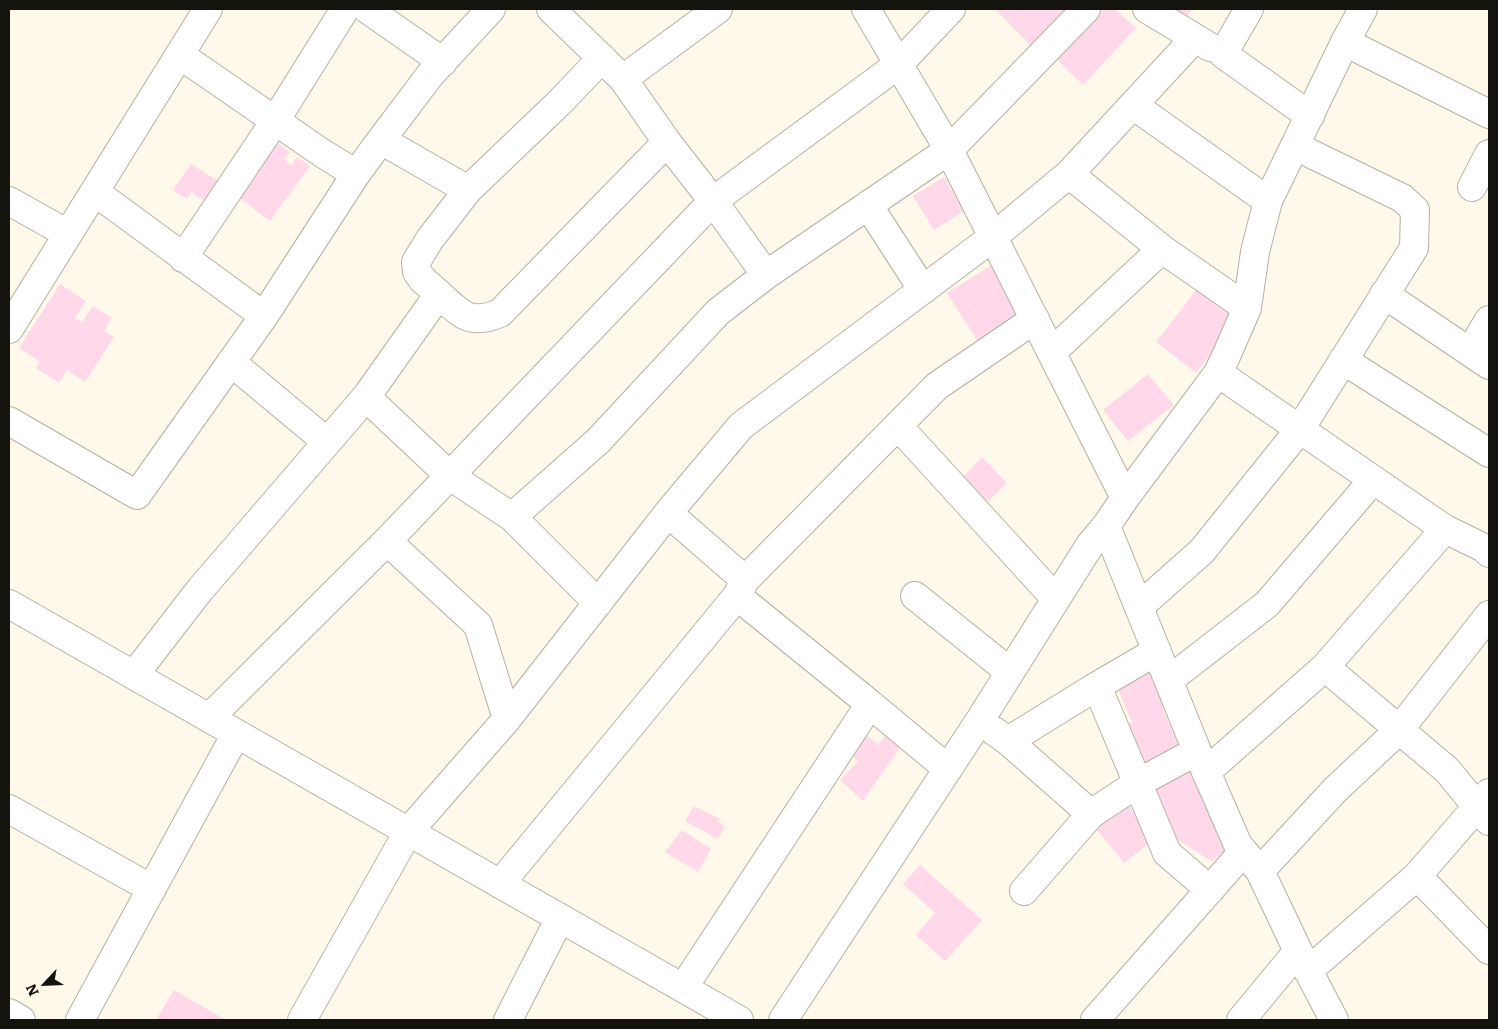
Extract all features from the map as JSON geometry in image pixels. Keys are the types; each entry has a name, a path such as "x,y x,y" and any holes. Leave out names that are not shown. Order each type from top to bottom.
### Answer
{"street":[{"path":"9,329 208,9"},
{"path":"183,258 275,121 345,9"},
{"path":"367,9 444,62"},
{"path":"9,421 136,495 264,316 356,174 430,75 491,9"},
{"path":"623,79 718,9"},
{"path":"866,9 949,150 1125,498"},
{"path":"208,718 387,541 713,201 899,64 951,9"},
{"path":"512,517 598,442 718,312 766,275 949,150 1086,9"},
{"path":"1147,9 1223,54 1310,116"},
{"path":"1223,54 1250,9"},
{"path":"782,1020 980,720 1090,545 1218,373 1247,308 1255,252 1268,201 1363,9"},
{"path":"567,14 602,58 623,79 667,142 713,201 766,275"},
{"path":"302,1020 408,832 507,719 668,513 741,426 923,290 1069,174 1196,38"},
{"path":"1345,42 1489,114"},
{"path":"180,56 356,174"},
{"path":"602,58 560,102 468,190 430,239 416,262 417,272 423,280 460,314 474,319 488,318 500,313 667,142"},
{"path":"1133,105 1268,201"},
{"path":"381,140 468,190"},
{"path":"1139,607 1202,551 1300,429 1414,248 1415,210 1402,198 1295,146"},
{"path":"1472,187 1489,154"},
{"path":"1069,174 1162,249 1247,308"},
{"path":"94,192 264,316"},
{"path":"9,201 68,234"},
{"path":"868,205 923,290"},
{"path":"1052,352 1162,249"},
{"path":"134,675 199,591 366,397 438,294"},
{"path":"1384,294 1479,359 1489,320"},
{"path":"500,884 741,588 937,386 1035,319"},
{"path":"1343,360 1489,453"},
{"path":"232,362 327,442"},
{"path":"1218,373 1445,529 1487,548"},
{"path":"366,397 450,476 512,517 598,603"},
{"path":"898,426 1056,599"},
{"path":"1168,680 1267,604 1373,480"},
{"path":"668,513 741,588 870,704 948,769"},
{"path":"1106,526 1201,762 1238,845 1251,861 1334,1020"},
{"path":"1024,891 1091,814 1138,783 1201,762 1325,667 1445,529"},
{"path":"387,541 478,625 507,719"},
{"path":"915,596 1010,672"},
{"path":"9,604 683,988 732,1018"},
{"path":"1095,1020 1210,890 1251,861 1336,790 1399,730 1489,615"},
{"path":"1008,740 1157,651"},
{"path":"1240,1020 1303,961 1417,876 1486,807 1447,770 1325,667"},
{"path":"1097,686 1167,853 1210,890"},
{"path":"683,988 870,704"},
{"path":"980,720 1008,740 1091,814"},
{"path":"80,1020 236,734"},
{"path":"9,809 152,888"},
{"path":"1417,876 1489,950"},
{"path":"508,1020 560,918"},
{"path":"9,1013 21,1020"}],"building":[{"path":"995,9 1073,9 1033,48"},
{"path":"1099,9 1115,9 1136,28 1083,85 1054,57"},
{"path":"1150,9 1192,9 1180,28"},
{"path":"276,142 290,152 285,160 291,165 297,157 310,166 270,221 237,196"},
{"path":"191,164 220,182 206,202 191,192 187,199 173,190"},
{"path":"944,177 964,211 934,230 913,196"},
{"path":"993,264 1026,317 980,345 947,293"},
{"path":"60,284 86,301 75,318 82,322 93,306 112,318 104,331 114,337 85,382 67,370 59,383 36,368 40,362 19,348"},
{"path":"1197,289 1237,320 1196,373 1156,342"},
{"path":"1148,374 1174,405 1128,441 1103,410"},
{"path":"982,457 1007,483 985,504 961,479"},
{"path":"1149,669 1166,708 1163,709 1180,749 1145,763 1128,724 1132,722 1116,685"},
{"path":"864,733 878,745 888,734 901,746 863,801 840,780 858,761 847,751"},
{"path":"1188,767 1235,846 1211,861 1164,831 1172,826 1150,789"},
{"path":"1124,800 1151,833 1147,845 1124,863 1093,825"},
{"path":"694,806 720,819 718,822 725,826 718,839 685,821"},
{"path":"682,830 711,849 698,872 665,852"},
{"path":"920,865 982,920 945,961 916,935 935,913 903,884"},
{"path":"174,990 226,1020 156,1020"}]}
